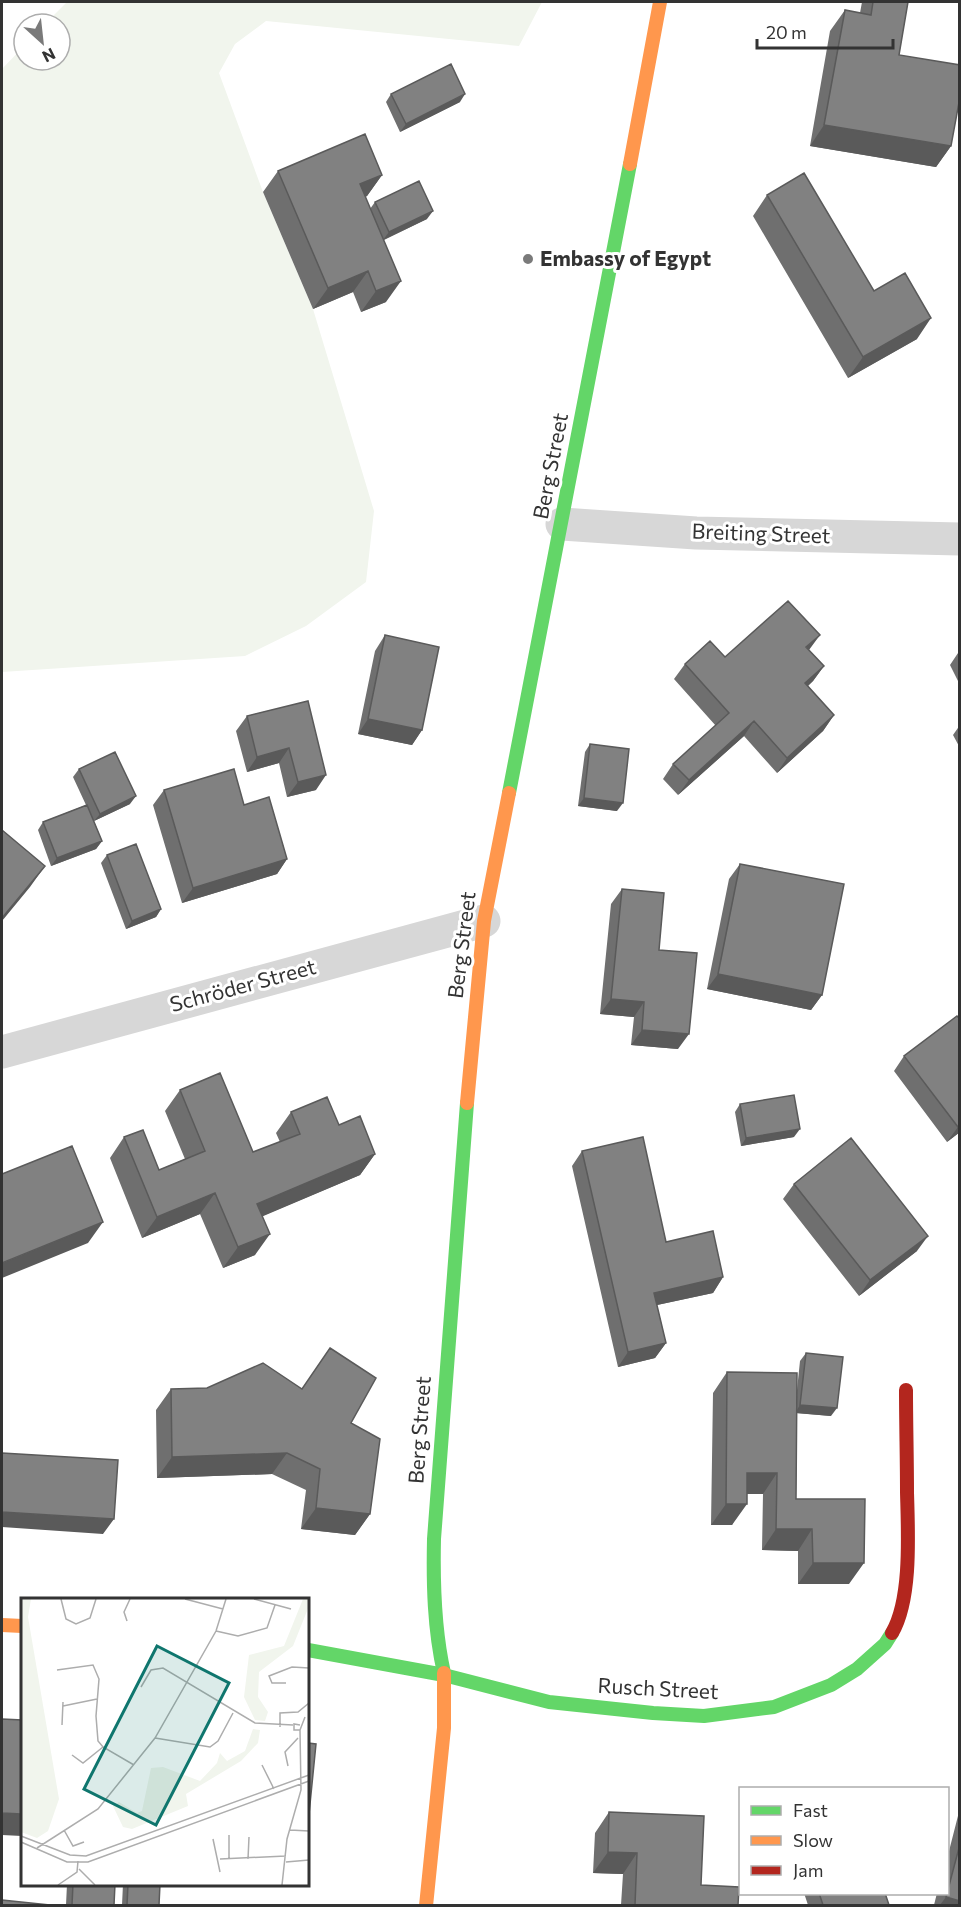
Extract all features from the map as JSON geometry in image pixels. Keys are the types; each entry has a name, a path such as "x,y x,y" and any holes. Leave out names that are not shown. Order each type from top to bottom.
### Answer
{"street":[{"name":"Berg Street","path":"426,1905 444,1728 444,1675 436,1624 434,1539 461,1163 484,921 562,524 660,2"},
{"name":"Breiting Street","path":"562,524 696,533 960,539"},
{"name":"Schröder Street","path":"2,1052 484,921"},
{"name":"Rusch Street","path":"309,1650 444,1675 549,1702 653,1713 704,1716 774,1707 831,1685 857,1669 885,1644 897,1624 906,1585 908,1547 906,1390"},
{"path":"2,1624 21,1626"}],"shaded area":[{"path":"67,2 542,2 519,46 266,21 235,44 219,73 263,192 313,309 374,511 366,582 306,626 245,656 2,672 2,69 12,59 12,72 72,72 72,12 57,12"}],"building":[{"path":"873,2 908,2 899,55 960,65 960,97 951,146 824,125 845,10 871,15"},
{"path":"451,64 465,94 406,124 391,94"},
{"path":"365,134 382,175 360,184 401,281 376,291 368,271 328,288 278,171"},
{"path":"804,173 874,291 905,273 931,318 863,357 767,195"},
{"path":"419,181 433,211 389,232 375,202"},
{"path":"788,601 820,635 806,647 824,666 805,683 834,715 787,758 754,721 689,780 673,764 729,713 685,664 710,641 725,657"},
{"path":"385,635 439,647 422,730 368,719"},
{"path":"308,701 326,775 298,782 289,748 257,757 247,716"},
{"path":"590,744 629,749 623,803 584,798"},
{"path":"115,752 136,796 100,814 79,769"},
{"path":"234,769 244,805 269,797 287,859 193,888 164,790"},
{"path":"87,805 102,841 57,858 43,822"},
{"path":"2,830 45,866 2,918"},
{"path":"136,844 161,909 132,921 107,855"},
{"path":"740,864 844,884 822,995 718,974"},
{"path":"622,889 664,893 659,950 697,953 689,1034 642,1030 644,1002 611,999"},
{"path":"957,1016 960,1019 960,1125 958,1127 904,1056"},
{"path":"220,1073 253,1152 300,1134 291,1112 327,1097 339,1125 360,1116 375,1154 257,1204 270,1234 238,1247 215,1193 157,1217 124,1137 143,1130 159,1170 205,1151 180,1090"},
{"path":"794,1095 800,1129 746,1138 740,1104"},
{"path":"643,1137 666,1242 713,1231 723,1277 654,1293 666,1343 628,1352 582,1151"},
{"path":"851,1138 928,1236 870,1280 794,1184"},
{"path":"72,1146 103,1222 2,1263 2,1174"},
{"path":"330,1348 376,1378 351,1423 380,1439 370,1514 316,1508 320,1469 287,1453 172,1457 171,1389 207,1388 263,1363 302,1389"},
{"path":"806,1353 843,1357 837,1408 800,1405"},
{"path":"727,1372 797,1373 796,1499 865,1499 864,1563 813,1563 812,1529 776,1529 777,1473 747,1473 747,1504 726,1504"},
{"path":"2,1453 118,1460 114,1519 2,1512"},
{"path":"2,1719 21,1720 21,1814 2,1813"},
{"path":"309,1743 316,1744 309,1814"},
{"path":"609,1812 704,1816 701,1885 739,1887 738,1905 635,1905 637,1853 608,1852"},
{"path":"960,1844 960,1901 946,1897 949,1895 949,1886"},
{"path":"73,1886 115,1886 114,1905 72,1905"},
{"path":"128,1886 160,1886 159,1905 127,1905"},
{"path":"820,1895 886,1895 889,1905 823,1905"},
{"path":"2,1900 50,1905 2,1905"}],"traffic: fast":[{"path":"509,793 630,164"},
{"path":"444,1673 435,1606 434,1539 467,1103"},
{"path":"309,1650 444,1675 549,1702 704,1716 774,1707 831,1685 857,1669 885,1644 892,1633"}],"traffic: slow":[{"path":"630,164 660,2"},
{"path":"467,1103 484,921 509,793"},
{"path":"2,1625 21,1626"},
{"path":"426,1906 444,1728 444,1673"}],"traffic: jam":[{"path":"892,1633 903,1602 906,1584 908,1526 906,1390"}],"place":[{"name":"Embassy of Egypt","path":"528,259"}]}
